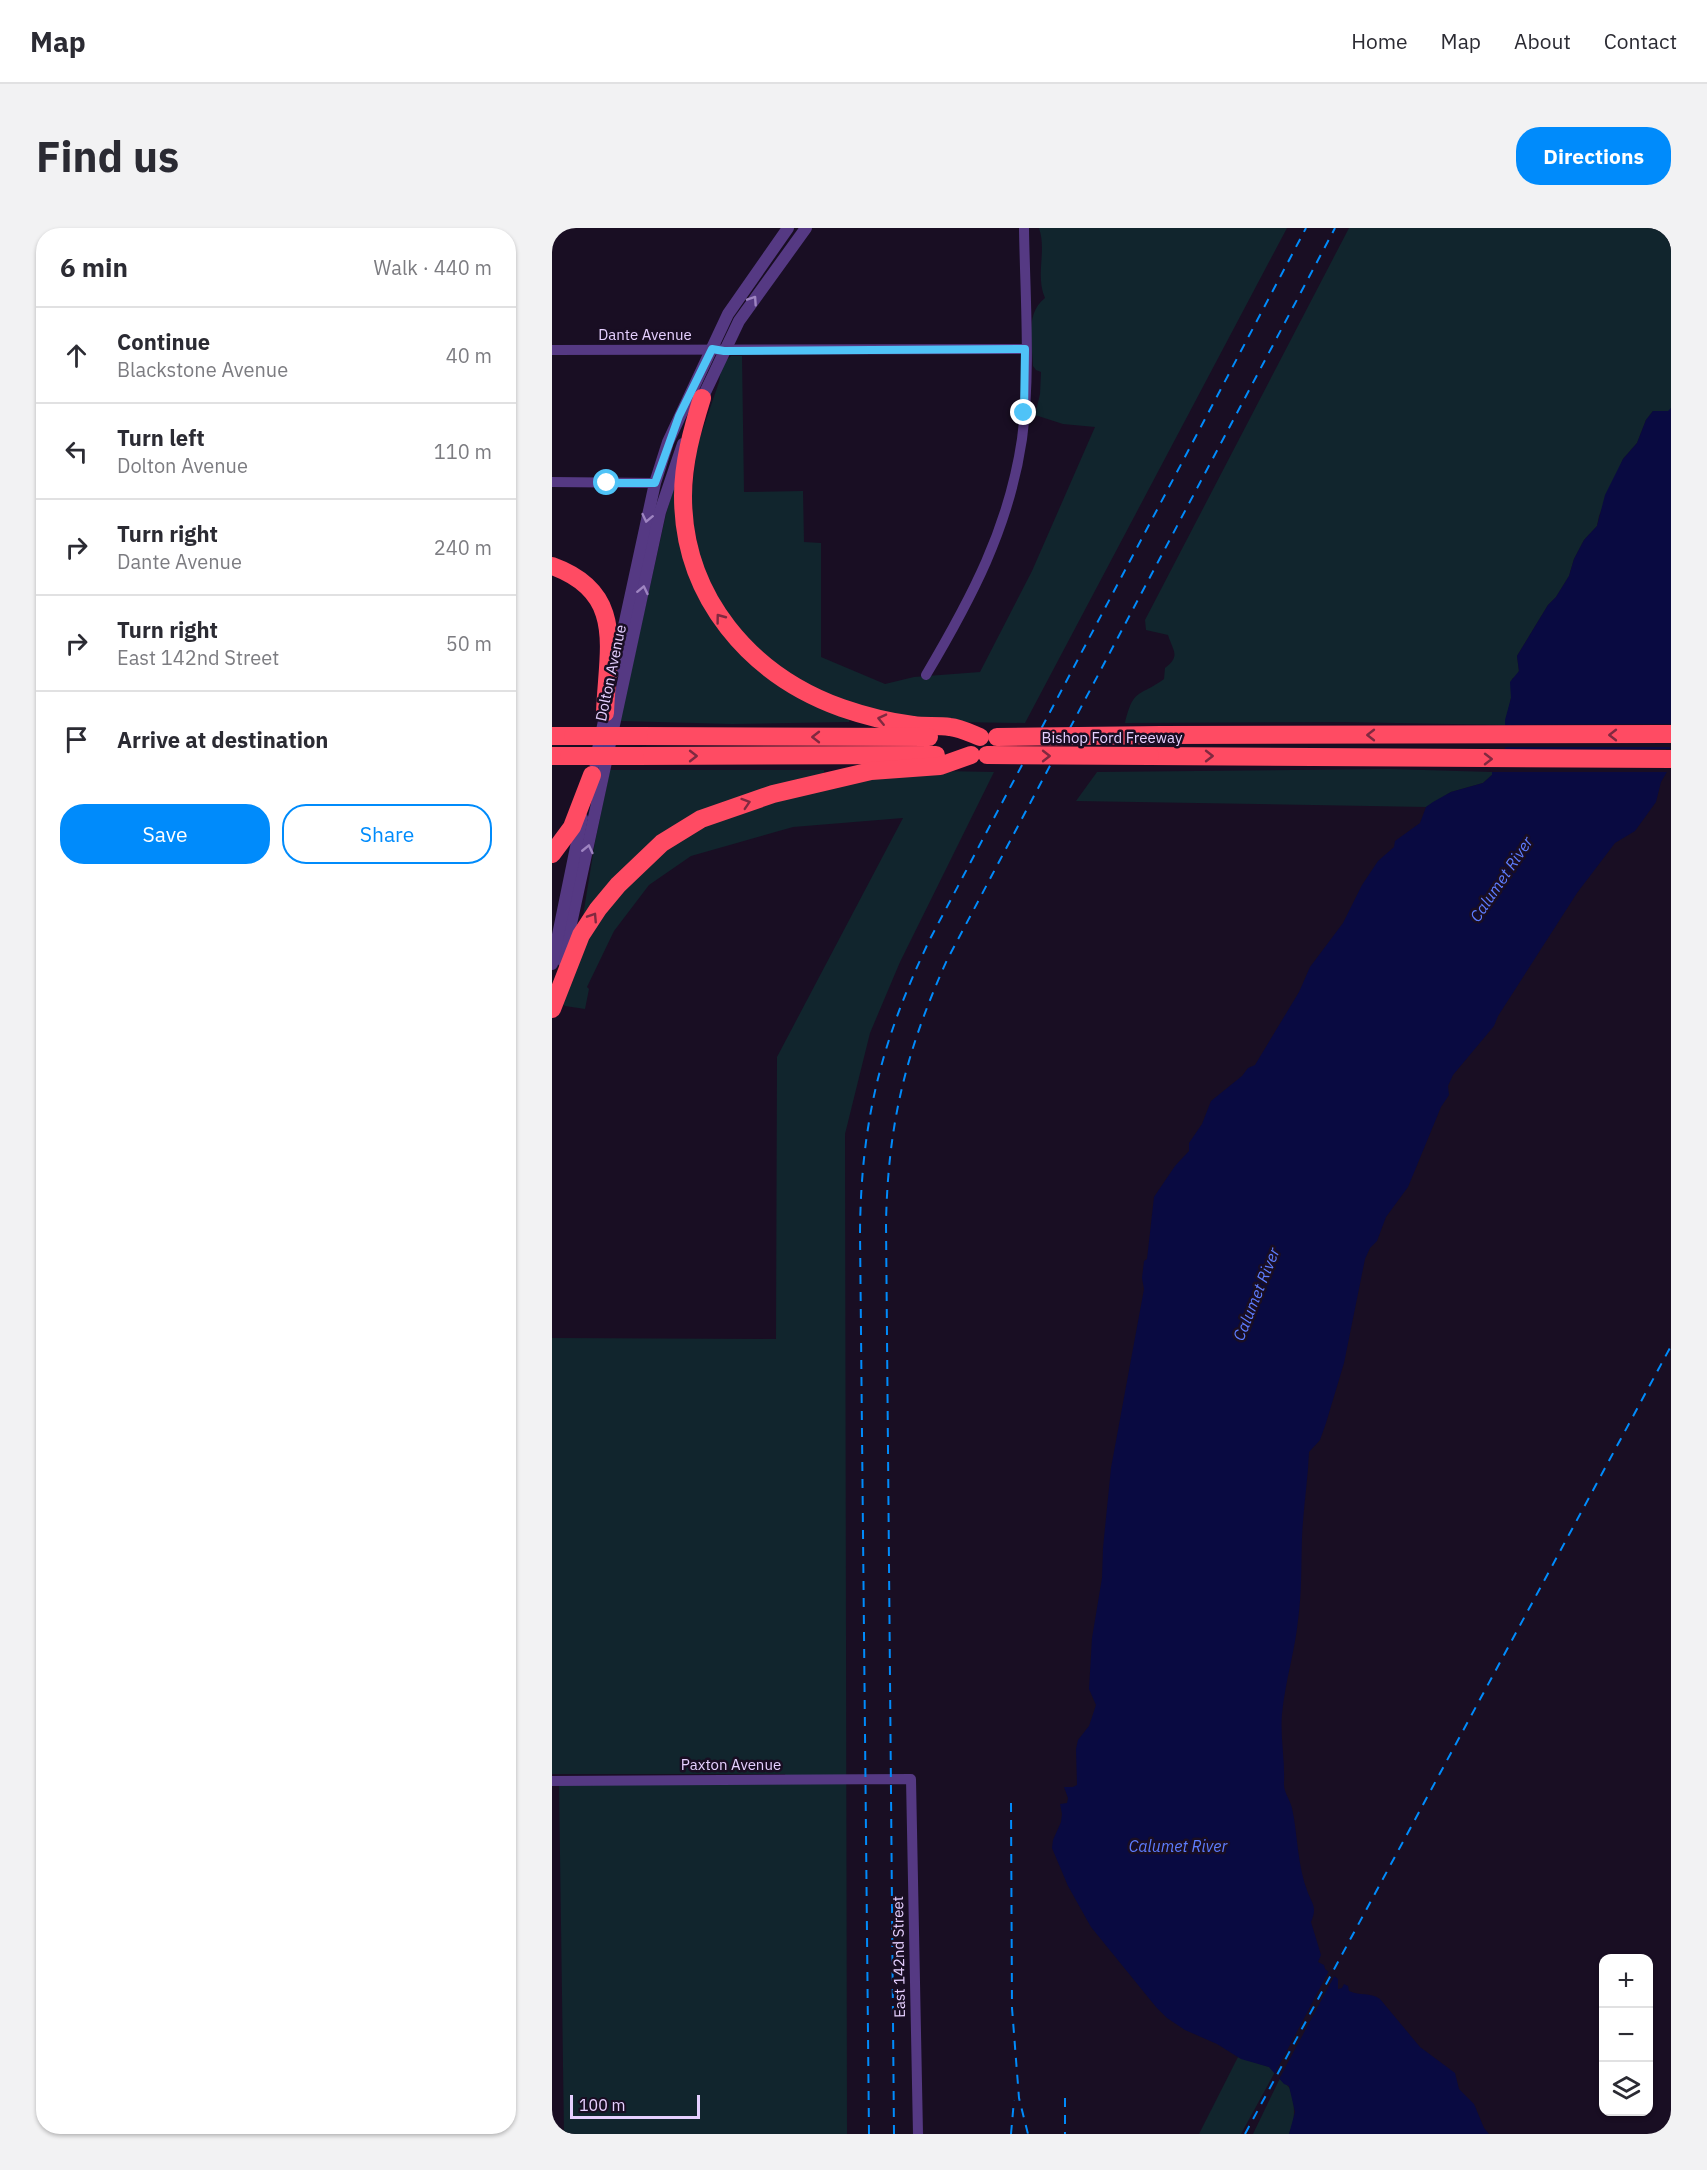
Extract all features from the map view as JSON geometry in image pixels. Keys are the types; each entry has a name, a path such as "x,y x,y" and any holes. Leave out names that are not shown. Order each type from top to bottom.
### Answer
{"highway":[{"path":"702,398 692,432 686,470 683,495 685,523 692,558 702,585 714,609 735,637 777,675 806,693 841,707 896,723 952,727 988,737"},
{"path":"552,566 582,580 596,596 609,625 605,713"},
{"name":"Bishop Ford Freeway","path":"553,736 1671,734"},
{"path":"552,1009 581,935 598,909 618,885 662,843 701,819 773,794 871,771 940,766 979,755"},
{"name":"Bishop Ford Freeway","path":"557,756 979,755 1671,759"},
{"path":"552,854 572,827 592,775"}],"street":[{"path":"718,350 728,314 788,228"},
{"path":"718,350 803,228"},
{"path":"926,675 969,602 995,542 1015,477 1023,430 1026,382 1024,228"},
{"name":"Dante Avenue","path":"552,350 1025,349"},
{"name":"Dolton Avenue","path":"552,964 660,512 678,455 702,398 718,350"},
{"name":"Dolton Avenue","path":"552,1009 559,939 655,483 679,416 718,350"},
{"path":"552,482 655,483"},
{"name":"Paxton Avenue","path":"552,1781 911,1779"},
{"name":"East 142nd Street","path":"911,1779 918,2134"}],"shaded area":[{"path":"1039,228 1287,228 1025,723 954,722 884,713 849,703 805,684 768,661 739,635 702,568 690,506 697,446 719,382 722,364 731,356 742,356 744,492 803,491 804,542 821,543 821,657 885,684 914,677 980,672 1032,571 1095,427 1063,424 1035,415 1040,394 1041,372 1033,366 1031,329 1035,312 1045,298 1041,281 1042,245"},
{"path":"1349,228 1671,228 1671,408 1669,411 1653,411 1646,420 1637,443 1623,459 1597,526 1584,540 1574,559 1569,576 1548,605 1517,656 1519,671 1512,679 1511,698 1505,725 1343,722 1125,723 1134,698 1164,679 1165,668 1174,657 1168,635 1146,630 1145,620"},
{"path":"678,472 680,532 735,646 851,717 849,722 732,724 620,721 666,514"},
{"path":"1389,769 1492,772 1492,775 1483,783 1451,792 1426,807 1076,801 1097,772"},
{"path":"610,770 824,770 824,774 721,805 583,916"},
{"path":"942,771 994,772 900,962 870,1033 845,1134 847,2134 564,2134 559,1785 786,1783 785,1774 552,1774 552,1338 776,1339 777,1057 903,818 793,827 691,856 649,885 614,931 587,987 589,989 585,1009 565,1006 561,1002 585,942 615,897 663,851 710,823 739,812 846,782"},
{"path":"1238,2057 1269,2067 1275,2072 1241,2134 1199,2134"},
{"path":"1280,2078 1290,2089 1293,2100 1294,2118 1289,2134 1253,2134"}],"water":[{"name":"Calumet River","path":"1671,408 1671,723 1669,737 1671,765 1661,782 1656,802 1635,831 1615,843 1577,893 1498,1016 1494,1026 1453,1075 1448,1086 1449,1095 1441,1107 1408,1187 1386,1217 1377,1241 1370,1248 1365,1259 1344,1363 1320,1440 1309,1452 1299,1610 1283,1702 1282,1731 1284,1786 1292,1808 1302,1872 1314,1907 1311,1922 1321,1955 1318,1962 1338,1979 1338,1989 1344,1984 1348,1986 1349,1991 1380,1999 1420,2047 1455,2073 1459,2089 1474,2104 1489,2134 1289,2134 1295,2112 1289,2086 1284,2084 1269,2067 1241,2059 1217,2044 1185,2030 1156,2007 1091,1927 1068,1886 1052,1848 1061,1822 1060,1804 1067,1803 1068,1798 1064,1787 1077,1785 1078,1740 1089,1726 1096,1705 1089,1689 1092,1638 1102,1578 1111,1468 1144,1289 1142,1278 1144,1261 1147,1259 1154,1197 1175,1166 1189,1151 1189,1143 1202,1124 1211,1101 1242,1076 1248,1068 1255,1065 1299,992 1310,967 1343,923 1362,885 1378,861 1394,847 1395,841 1420,823 1426,807 1451,792 1483,783 1492,775 1492,772 1499,772 1505,753 1505,720 1511,698 1510,682 1519,671 1517,656 1548,605 1569,576 1574,559 1584,540 1597,526 1605,495 1623,459 1637,443 1646,420 1653,411 1668,411"}],"pier":[{"path":"1671,724 1671,747 1502,747 1502,725"},
{"path":"1671,749 1670,772 1489,772 1499,766 1502,750"},
{"path":"1330,1969 1336,1973 1278,2081 1274,2075"}],"railway":[{"path":"869,2134 860,1232 865,1153 877,1081 899,1011 930,939 1306,228"},
{"path":"894,2134 886,1223 891,1153 902,1088 920,1025 947,960 1335,228"},
{"path":"1245,2134 1671,1346"},
{"path":"1011,1803 1012,2008 1019,2098 1028,2134"},
{"path":"1065,2098 1065,2134"},
{"path":"1011,2134 1014,2100"}],"route":[{"path":"607,483 655,483 679,416 712,349 724,351 1025,349 1024,413"}]}
